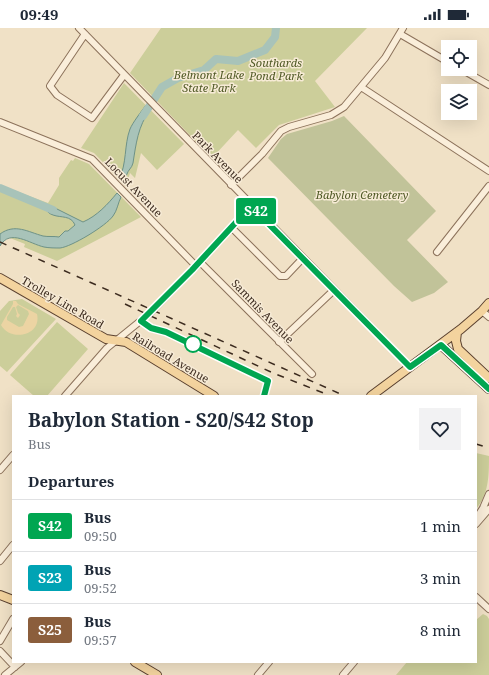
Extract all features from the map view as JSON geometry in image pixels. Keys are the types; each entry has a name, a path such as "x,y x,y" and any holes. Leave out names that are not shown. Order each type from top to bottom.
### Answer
{"main road":[{"name":"Trolley Line Road","path":"0,278 106,340 116,340"},
{"path":"373,395 457,332 482,311 489,303"},
{"path":"457,332 456,341 458,349 486,376"},
{"name":"Railroad Avenue","path":"116,340 126,342 212,395"},
{"path":"442,343 486,376"},
{"path":"442,343 489,389"},
{"path":"0,595 12,600"},
{"path":"137,663 157,675"}],"street":[{"name":"Park Avenue","path":"79,28 251,206 410,367"},
{"path":"231,185 262,154 281,131 289,127 331,115 344,107 385,58 404,28"},
{"path":"85,34 50,86 57,95 92,118 124,75"},
{"path":"400,34 441,58"},
{"path":"473,76 489,85"},
{"path":"361,87 489,171"},
{"name":"Locust Avenue","path":"0,122 92,159 198,264"},
{"path":"437,252 489,186"},
{"path":"66,395 107,348 149,314 232,228 251,206"},
{"path":"232,228 280,276 286,276 303,258"},
{"name":"Sammis Avenue","path":"198,264 312,374"},
{"path":"279,342 334,290"},
{"path":"482,311 489,317"},
{"path":"0,470 12,456"},
{"path":"477,517 489,497"},
{"path":"477,523 489,509"},
{"path":"0,561 12,546"},
{"path":"477,598 489,609"},
{"path":"0,641 12,621"},
{"path":"0,651 15,666"},
{"path":"5,675 20,663"},
{"path":"258,675 268,663"},
{"path":"343,675 353,663"}],"green space":[{"name":"Southards Pond Park","path":"161,28 367,28 315,81 335,107 279,125 256,148 238,130 212,158 214,154 211,157 130,73"},
{"name":"Belmont Lake State Park","path":"124,83 184,144 157,170 141,153 135,178 130,173 126,186 94,153 81,148"},
{"name":"Babylon Cemetery","path":"344,116 436,211 407,240 448,282 434,293 412,302 394,286 268,158 281,139 287,134"},
{"path":"75,158 89,164 141,217 57,261 24,247 25,244 0,234 0,185 48,203 59,185 59,178 71,160 73,161"},
{"path":"22,299 56,319 7,372 0,366 0,311 9,301"},
{"path":"57,322 88,349 48,395 33,395 10,375"},
{"path":"477,453 489,456 486,491 477,508"},
{"path":"483,614 489,619 489,675 396,675 406,663 477,663 477,619"}],"sand":[{"path":"13,301 16,301 18,304 37,314 35,327 30,332 18,335 11,334 1,325 13,304","holes":["18,305 28,311 29,314 23,326 19,327 7,320 7,317 13,307 15,307 17,314 16,316 18,318 20,315 16,307"]}],"water":[{"path":"146,105 150,110 140,129 132,165 125,177 124,183 119,179 122,173 128,135 133,123"},
{"path":"117,193 121,197 116,212 113,216 96,230 72,244 60,248 48,248 20,239 9,238 0,246 0,234 11,229 22,229 43,236 59,237 75,225 68,218 56,216 48,212 43,207 57,209 83,222 98,213"}],"waterway":[{"path":"143,116 162,87 178,78 204,70 216,59 238,61 265,50 275,37 276,28"},
{"path":"0,188 53,210"}],"railway":[{"path":"0,242 343,395"},
{"path":"125,304 273,373 326,394"},
{"path":"477,444 489,448"}],"bus line":[{"name":"S42","path":"264,395 268,381 166,332 151,328 141,321 192,270 251,206 410,367 441,345 489,389"}]}
